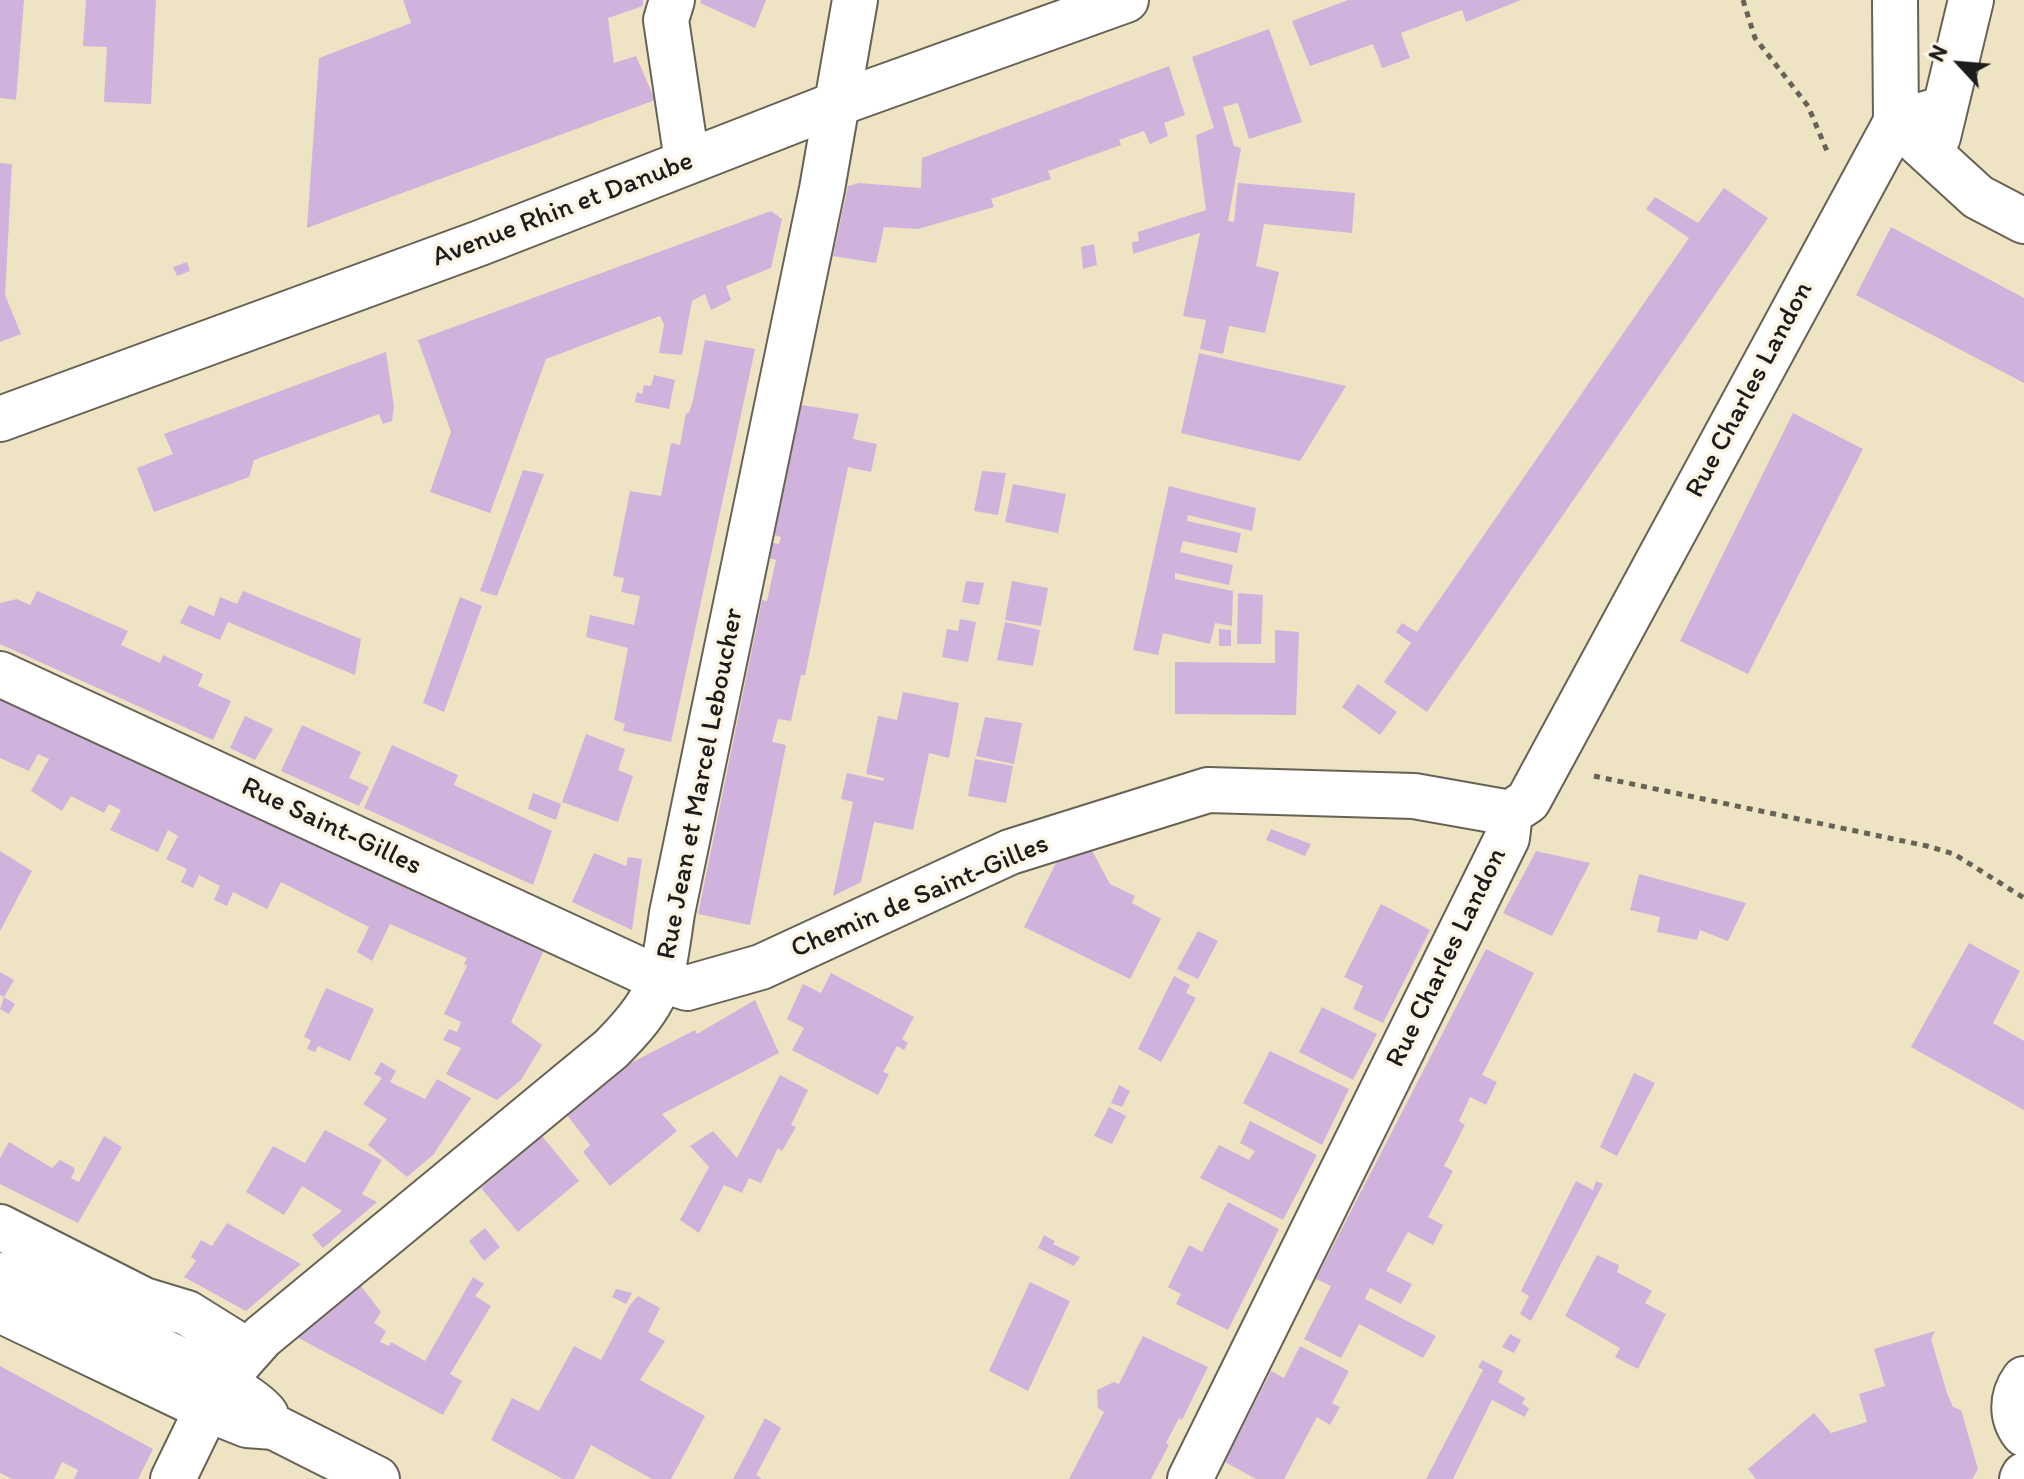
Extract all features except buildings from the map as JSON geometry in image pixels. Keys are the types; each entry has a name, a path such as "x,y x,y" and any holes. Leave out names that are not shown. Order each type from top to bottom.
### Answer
{"street":[{"path":"672,0 666,20 687,161"},
{"name":"Rue Jean et Marcel Leboucher","path":"226,1381 611,1049 641,1019 662,980 672,913 839,103 855,0"},
{"name":"Avenue Rhin et Danube","path":"0,419 480,243 839,103 1126,0"},
{"path":"1895,0 1896,122 1978,197 2024,221"},
{"path":"1934,159 1943,109 1971,0"},
{"path":"1896,122 1943,109"},
{"name":"Rue Charles Landon","path":"1190,1479 1507,838 1510,813 1528,801 1896,122"},
{"path":"1858,197 1934,159"},
{"name":"Rue Saint-Gilles","path":"0,674 662,980"},
{"name":"Chemin de Saint-Gilles","path":"662,980 687,988 761,967 1010,852 1208,790 1414,796 1510,813"},
{"path":"0,1227 144,1300 187,1313 228,1335 226,1381 173,1479"},
{"path":"0,1275 226,1381 259,1403 274,1427 377,1479"},
{"path":"0,1310 226,1381"},
{"path":"2024,1379 2014,1400 2014,1414 2024,1434"}],"path":[{"path":"1743,0 1755,38 1808,106 1829,156"},
{"path":"1546,766 1927,846 1954,854 2024,898"}]}
